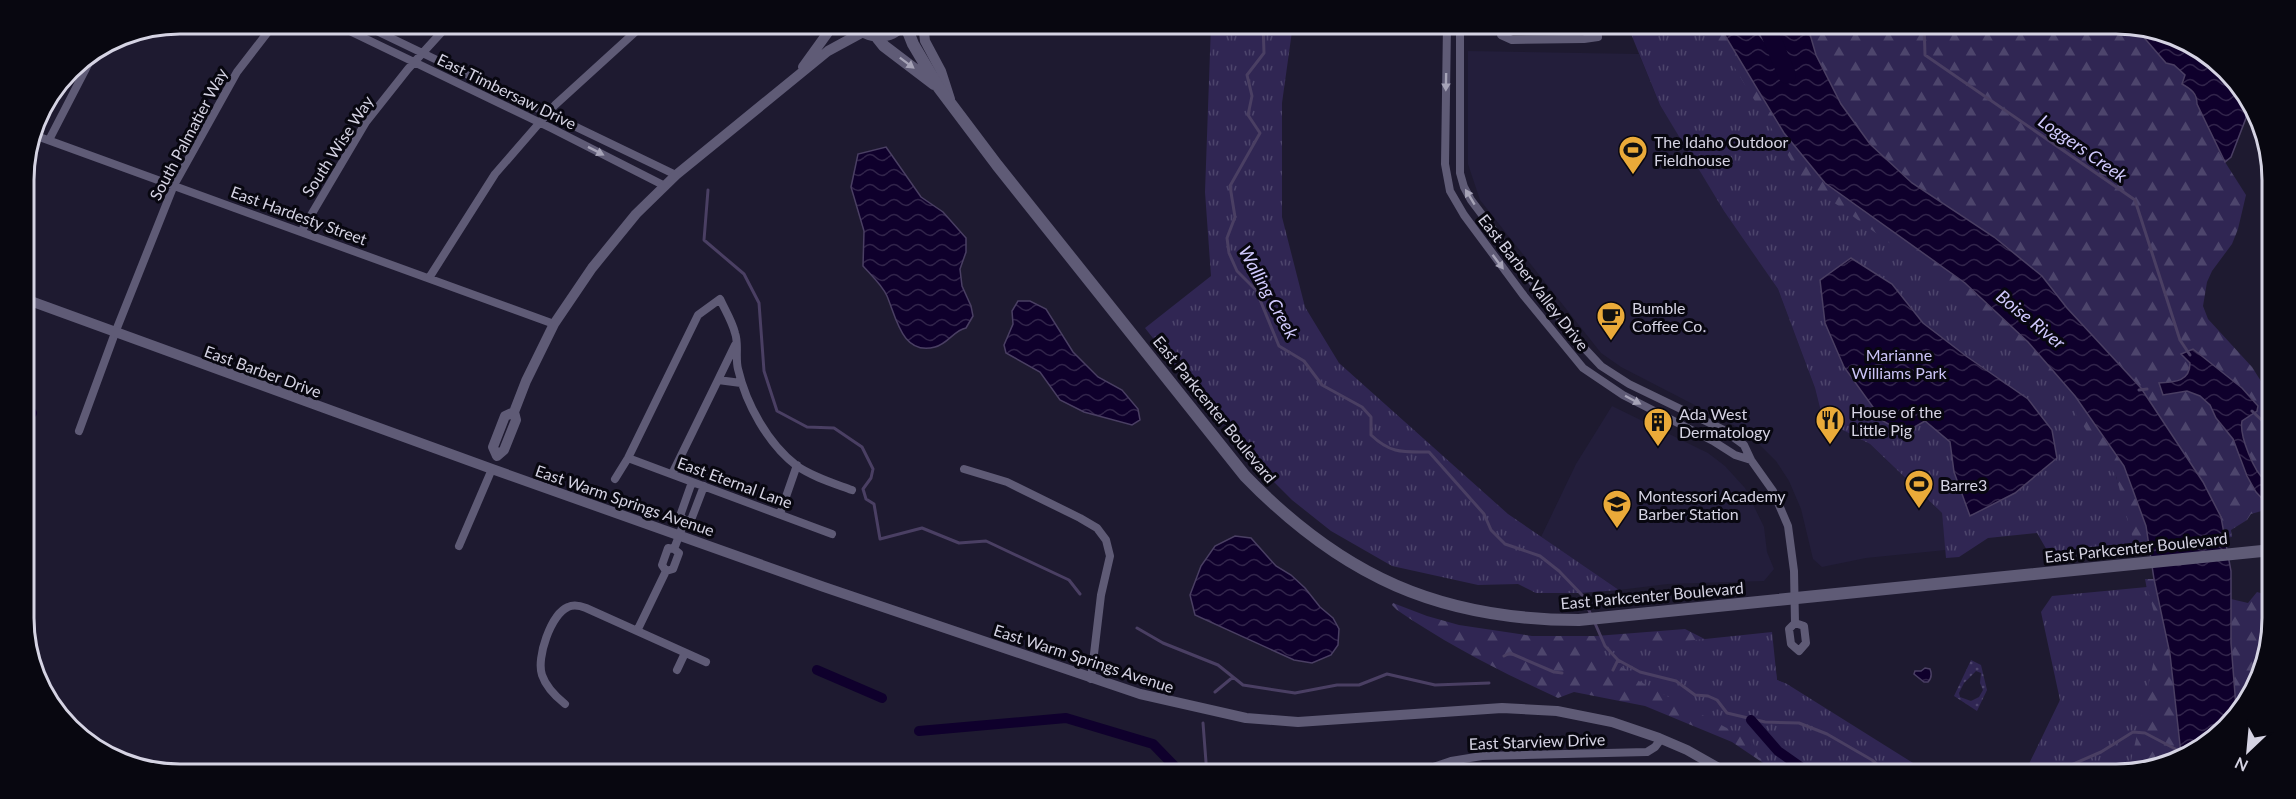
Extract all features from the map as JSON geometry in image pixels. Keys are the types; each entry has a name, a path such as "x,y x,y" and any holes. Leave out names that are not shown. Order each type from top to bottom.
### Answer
{"main road":[{"path":"872,34 876,36 887,34"},
{"name":"East Parkcenter Boulevard","path":"908,34 939,88 997,165 1245,476 1281,512 1340,557 1406,590 1473,611 1518,618 1560,620 1625,617 1794,597 2262,551"},
{"name":"East Parkcenter Boulevard","path":"876,36 884,46 939,88"}],"street":[{"name":"South Palmatier Way","path":"79,431 174,185 237,72 266,34"},
{"name":"East Timbersaw Drive","path":"355,34 665,186"},
{"name":"East Timbersaw Drive","path":"383,34 676,175"},
{"name":"South Wise Way","path":"301,232 366,122 440,34"},
{"path":"429,278 484,188 548,113 633,34"},
{"path":"796,77 827,34"},
{"path":"459,546 497,456 493,447 504,416 514,412 526,381 554,324 592,268 636,214 676,175 836,45 850,40 854,34"},
{"path":"924,34 952,105"},
{"name":"East Barber Valley Drive","path":"1447,34 1445,164 1450,191 1464,215 1524,296 1583,368 1623,395 1713,441 1735,455 1751,460"},
{"name":"East Barber Valley Drive","path":"1460,34 1460,173 1471,200 1574,337 1601,366 1629,384 1722,429 1744,445 1751,460 1773,491 1788,526 1794,571 1795,623"},
{"path":"1501,34 1512,40 1598,37 1598,34"},
{"path":"49,140 83,72"},
{"name":"East Hardesty Street","path":"41,137 554,324"},
{"path":"615,479 628,458 698,315 720,299 735,333 737,366 741,383 760,423 778,448 797,465 820,479 852,490"},
{"name":"East Barber Drive","path":"35,303 492,469"},
{"path":"672,474 736,341"},
{"path":"718,380 741,383"},
{"name":"East Eternal Lane","path":"628,458 832,534"},
{"path":"780,514 797,465"},
{"name":"East Warm Springs Avenue","path":"492,469 1091,679 1158,699 1246,718 1298,722 1467,710 1531,708 1579,714 1612,722 1661,739 1712,764"},
{"path":"964,469 1007,482 1080,518 1097,528 1106,540 1110,556 1101,595 1091,679"},
{"path":"692,482 680,516 685,520 691,520 704,486"},
{"path":"637,631 666,571 662,565 668,548 674,549 685,520"},
{"path":"565,705 551,692 541,673 540,653 558,615 567,607 578,605 706,662"},
{"path":"677,670 685,653"},
{"name":"East Starview Drive","path":"1442,764 1482,756 1647,752 1661,739"}],"shaded area":[{"path":"1468,51 1639,54 1660,105 1778,289 1815,388 1823,420 1870,444 1942,513 1946,550 1866,558 1822,567 1813,559 1801,509 1789,481 1776,461 1754,439 1741,429 1621,367 1601,353 1480,200 1468,164"},
{"path":"1612,406 1708,453 1725,466 1745,488 1764,527 1767,552 1774,569 1764,581 1668,584 1619,590 1541,537 1576,464"}],"green space":[{"path":"1211,34 1292,34 1282,103 1282,217 1305,307 1339,363 1508,514 1619,590 1536,593 1518,584 1478,585 1392,566 1331,531 1292,500 1268,476 1224,424 1222,426 1145,328 1211,276 1205,192"},
{"name":"Marianne Williams Park","path":"1631,34 1714,34 1803,180 1906,255 2062,393 2116,476 2134,543 2048,552 2037,533 1988,538 1959,557 1946,558 1942,513 1870,444 1823,420 1815,388 1778,289 1724,211 1660,105"},
{"path":"1693,34 1724,34 1784,133 1825,183 1965,283 2028,342 2075,396 2124,466 2146,526 2149,545 2131,547 2116,476 1851,258"},
{"path":"1759,34 1775,34 1781,54 1776,54"},
{"path":"1810,34 2116,34 2144,37 2168,63 2174,65 2185,75 2225,162 2246,195 2232,244 2212,271 2207,282 2203,306 2208,319 2252,367 2262,383 2262,511 2251,514 2247,520 2231,530 2232,537 2224,538 2221,517 2179,445 2141,388 2067,308 2042,276 1994,237 1912,183 1870,144 1841,104 1816,55"},
{"path":"2145,579 2154,579 2170,654 2180,749 2153,760 2127,764 2153,622"},
{"path":"2147,587 2160,634 2130,763 2029,764 2060,700 2041,612 2052,596"},
{"path":"2257,592 2262,594 2262,618 2257,656 2236,702 2231,643 2231,599 2248,603"},
{"path":"1393,603 1459,625 1532,636 1596,636 1685,629 1744,659 1775,666 1777,680 1787,684 1794,695 1898,764 1765,764 1732,742 1645,706 1574,692 1558,698 1455,646 1416,623 1392,605"},
{"path":"1772,632 1777,680 1915,764 1770,764 1758,757 1753,742 1622,672 1629,671 1590,651"},
{"path":"1971,660 1981,665 1987,690 1977,711 1954,696","holes":["1976,671 1981,673 1980,683 1983,690 1979,697 1971,701 1960,697 1959,693 1964,683"]}],"water":[{"path":"1724,34 1758,34 1775,54 1780,54 1775,34 1810,34 1816,55 1841,104 1870,144 1912,183 1994,237 2042,276 2067,308 2141,388 2203,482 2221,517 2231,571 2231,643 2236,702 2212,728 2189,745 2180,749 2170,654 2154,579 2146,526 2124,466 2075,396 2028,342 1965,283 1825,183 1784,133"},
{"path":"2144,38 2189,54 2219,77 2242,108 2246,118 2231,157 2225,162 2197,104 2195,94 2182,84 2185,75 2174,65 2166,63"},
{"path":"886,147 921,197 943,212 966,238 966,252 960,269 962,286 973,316 966,328 935,347 915,346 908,340 897,324 885,292 863,266 864,231 851,187 858,154"},
{"path":"1851,258 1892,284 1923,323 2028,399 2052,430 2057,458 2015,493 1970,516 1954,472 1950,442 1925,421 1904,433 1883,421 1844,367 1825,323 1820,280"},
{"path":"1018,301 1030,301 1046,309 1073,352 1098,377 1122,390 1138,409 1140,420 1132,425 1084,412 1060,400 1040,372 1006,353 1004,345 1013,324 1012,311"},
{"path":"2193,349 2242,388 2258,406 2257,411 2242,421 2242,427 2252,462 2262,477 2262,498 2247,476 2233,439 2216,418 2210,405 2200,396 2187,391 2163,395 2159,383 2180,380 2187,374 2190,363 2181,354"},
{"path":"1235,536 1251,538 1276,566 1291,575 1333,618 1339,629 1338,645 1331,655 1312,663 1294,660 1195,615 1190,595 1201,566 1215,546"},
{"path":"1930,669 1931,673 1928,682 1924,682 1914,674 1915,671"}],"waterway":[{"name":"Walling Creek","path":"1263,34 1264,53 1247,75 1252,96 1248,115 1260,133 1230,186 1235,217 1227,238 1229,253 1237,271 1256,290 1279,346 1304,361 1322,385 1362,407 1371,417 1371,435 1385,446 1398,451 1429,452 1484,514 1491,530 1505,544 1540,556 1559,571 1582,595 1591,615"},
{"name":"Boise River","path":"1770,34 1787,75"},
{"name":"Loggers Creek","path":"1924,34 1925,55 2135,200 2180,340 2190,355"},
{"path":"708,190 704,240 744,274 759,303 764,371 777,411 807,427 834,428 862,447 873,469 871,478 863,489 866,499 874,504 880,539 922,528 959,543 986,541 1069,580 1080,594"},
{"path":"2139,390 2147,389"},
{"name":"Loggers Creek","path":"2252,411 2262,420"},
{"name":"Walling Creek","path":"1594,621 1605,646 1618,660 1640,672 1676,681 1695,695 1708,696 1717,700 1727,713 1765,722 1799,723 1827,734 1877,764"},
{"path":"1137,628 1163,643 1218,665 1243,685 1295,693 1337,685 1359,685 1387,674 1435,685 1489,683"},
{"path":"1504,656 1510,653 1554,672 1562,673"},
{"path":"1613,670 1618,660"},
{"path":"817,670 882,698"},
{"path":"1215,692 1233,677"},
{"path":"919,731 1066,718 1153,744 1172,764"},
{"path":"1751,720 1778,751 1796,764"},
{"path":"1203,723 1206,764"},
{"name":"Walling Creek","path":"2073,764 2101,752 2133,732 2145,733 2178,750"}],"place":[{"name":"The Idaho Outdoor Fieldhouse","path":"1633,176"},
{"name":"Bumble Coffee Co.","path":"1611,342"},
{"name":"House of the Little Pig","path":"1830,446"},
{"name":"Ada West Dermatology","path":"1658,448"},
{"name":"Barre3","path":"1919,510"},
{"name":"Montessori Academy Barber Station","path":"1617,530"}]}
